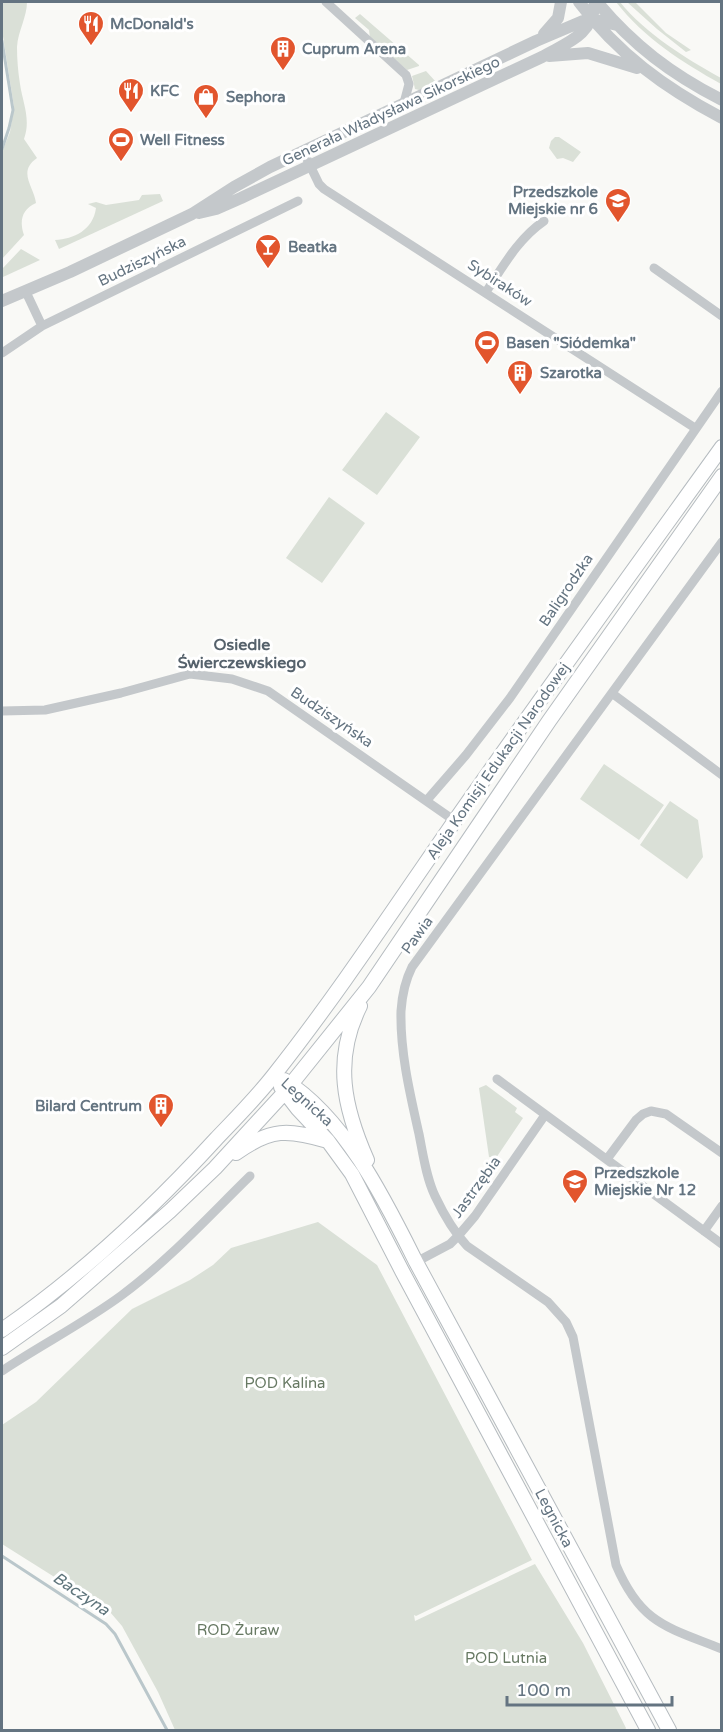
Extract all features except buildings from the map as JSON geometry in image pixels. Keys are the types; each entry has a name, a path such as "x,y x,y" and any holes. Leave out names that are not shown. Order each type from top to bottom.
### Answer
{"main road":[{"name":"Aleja Komisji Edukacji Narodowej","path":"2,1330 51,1293 144,1212 197,1160 274,1075 352,969 722,447"},
{"name":"Aleja Komisji Edukacji Narodowej","path":"369,987 536,740 722,476"},
{"path":"2,1348 69,1299 170,1211 215,1168 287,1089 369,987"},
{"path":"369,987 349,1034 344,1063 344,1092 354,1132 378,1187"},
{"name":"Legnicka","path":"274,1075 352,1174 648,1731"},
{"name":"Legnicka","path":"287,1089 333,1125 378,1187 416,1262 669,1731"},
{"path":"215,1168 246,1145 265,1135 293,1132 328,1141"}],"street":[{"path":"326,2 406,75 410,84 404,103"},
{"path":"536,41 554,24 561,2"},
{"path":"579,2 616,45 645,71 722,118"},
{"path":"592,19 596,2"},
{"path":"596,2 654,59 722,100"},
{"path":"592,19 617,24"},
{"name":"Generała Władysława Sikorskiego","path":"2,301 192,214 234,187 303,151 536,41 592,19"},
{"name":"Generała Władysława Sikorskiego","path":"192,214 216,209 542,57 584,32 592,19"},
{"path":"542,57 588,52 645,71"},
{"name":"Sybiraków","path":"303,151 319,184 324,189 695,428"},
{"name":"Budziszyńska","path":"2,352 42,326 298,201"},
{"path":"486,292 522,239 544,221"},
{"path":"654,268 722,316"},
{"path":"26,291 42,326"},
{"name":"Baligrodzka","path":"427,800 466,755 510,698 722,391"},
{"name":"Pawia","path":"458,1236 432,1189 413,1109 402,1035 402,1006 406,980 417,961 722,542"},
{"name":"Budziszyńska","path":"2,711 45,710 121,693 190,674 232,679 268,691 455,821"},
{"path":"613,694 722,776"},
{"path":"496,1079 722,1244"},
{"path":"607,1159 636,1120 651,1111 666,1114 722,1153"},
{"name":"Jastrzębia","path":"416,1262 450,1244 458,1236 475,1216 545,1115"},
{"path":"2,1371 124,1294 152,1271 250,1176"},
{"path":"704,1231 722,1206"},
{"path":"458,1236 467,1246 548,1302 558,1311 573,1337 616,1565 624,1584 647,1614 664,1626 722,1649"}],"green space":[{"path":"2,2 27,2 18,41 17,61 27,118 24,139 37,158 31,163 27,174 36,203 23,216 24,235 2,259 2,152 10,132 14,107 2,30"},
{"path":"616,2 620,2 642,25 667,44 721,78 721,84 651,38"},
{"path":"627,2 635,2 666,33 691,50 686,52"},
{"path":"360,14 419,66 407,70 370,38 369,30 355,18"},
{"path":"426,71 436,82 419,90 415,89 412,76"},
{"path":"555,137 559,137 581,152 573,162 563,158 557,159 549,148"},
{"path":"160,194 163,201 59,249 55,240 69,238 82,232 91,222 96,208 88,204 96,202 106,205 139,200 142,195"},
{"path":"21,249 40,260 3,277 3,268"},
{"path":"386,412 420,437 377,495 342,470"},
{"path":"329,497 365,523 322,583 286,558"},
{"path":"604,764 664,805 639,840 580,799"},
{"path":"670,801 698,820 703,857 687,879 640,845"},
{"path":"486,1085 517,1108 515,1112 523,1118 496,1158 489,1157 479,1088"},
{"path":"318,1222 377,1265 532,1560 414,1615 415,1621 535,1564 583,1643 625,1730 175,1730 158,1692 122,1626 110,1612 2,1544 2,1425 36,1402 132,1309 190,1280 213,1265 231,1248"}],"waterway":[{"name":"Baczyna","path":"2,41 13,110 2,149"},
{"name":"Baczyna","path":"2,1556 106,1624 115,1634 167,1730"}],"place":[{"name":"McDonald's","path":"91,47"},
{"name":"Cuprum Arena","path":"283,72"},
{"name":"KFC","path":"131,114"},
{"name":"Sephora","path":"206,120"},
{"name":"Well Fitness","path":"121,163"},
{"name":"Przedszkole Miejskie nr 6","path":"618,224"},
{"name":"Beatka","path":"268,270"},
{"name":"Basen \"Siódemka\"","path":"487,366"},
{"name":"Szarotka","path":"520,396"},
{"name":"Bilard Centrum","path":"161,1129"},
{"name":"Przedszkole Miejskie Nr 12","path":"575,1205"}],"district":[{"name":"Osiedle Świerczewskiego","path":"242,654"}],"park label":[{"name":"POD Kalina","path":"285,1383"},
{"name":"ROD Żuraw","path":"238,1630"},
{"name":"POD Lutnia","path":"506,1658"}]}
